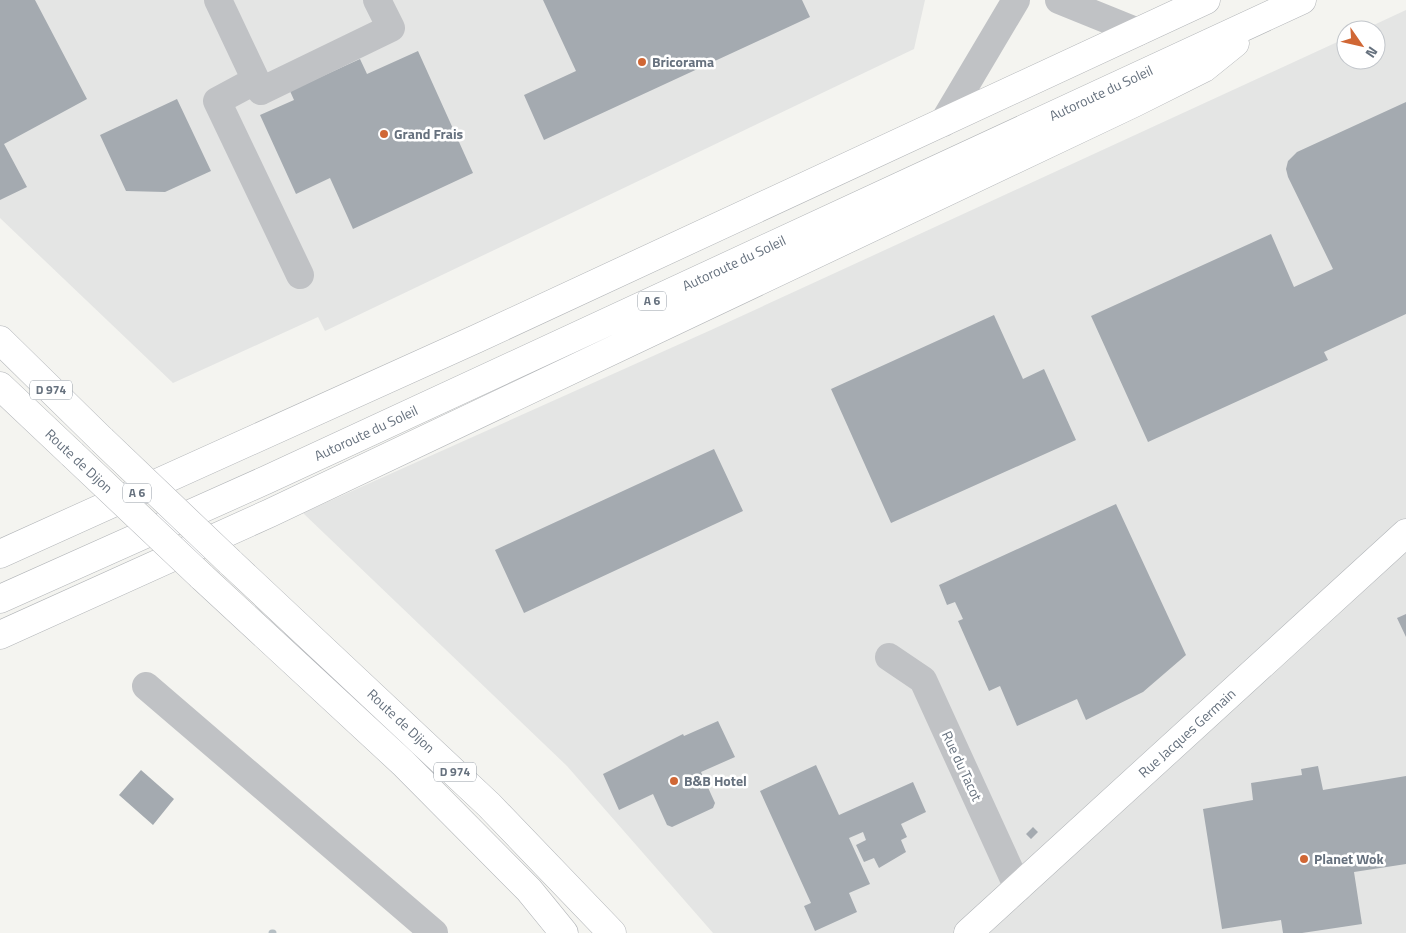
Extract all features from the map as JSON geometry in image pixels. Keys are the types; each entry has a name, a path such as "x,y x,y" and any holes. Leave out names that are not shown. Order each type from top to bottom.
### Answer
{"main road":[{"name":"A 6","path":"0,554 274,432 1206,0"},
{"name":"Autoroute du Soleil","path":"0,599 275,476 1302,0"},
{"path":"0,635 270,513 1134,103 1204,68 1267,16"},
{"name":"Route de Dijon","path":"0,340 230,562 489,804 612,933"},
{"name":"Route de Dijon","path":"0,386 467,827 528,890 564,933"},
{"path":"0,534 236,434 274,432"},
{"name":"Rue Jacques Germain","path":"968,933 1406,533"}],"street":[{"path":"218,0 261,91 392,28 377,0"},
{"path":"944,123 1016,0"},
{"path":"1059,0 1138,32"},
{"path":"256,80 217,102 300,275"},
{"name":"Rue du Tacot","path":"889,657 923,680 1018,888"},
{"path":"146,686 434,933"}],"shaded area":[{"path":"0,0 925,0 914,49 325,331 318,317 173,383 0,218"},
{"path":"1406,10 1406,933 713,933 567,766 303,513 711,330 1336,43 1336,70 1386,70 1384,20"}],"building":[{"path":"0,0 35,0 87,99 4,144 27,187 0,200"},
{"name":"Bricorama","path":"543,0 802,0 810,17 544,140 524,95 576,71"},
{"path":"418,51 473,173 353,229 330,178 296,194 260,115 294,100 290,91 360,59 367,74"},
{"path":"177,99 211,171 165,192 126,191 100,135"},
{"path":"1406,102 1406,314 1324,352 1328,360 1148,442 1091,316 1271,234 1294,287 1333,269 1288,177 1286,169 1288,161 1297,152"},
{"path":"994,315 1023,379 1044,369 1076,440 891,523 831,389"},
{"path":"714,449 743,511 524,613 495,550"},
{"path":"1116,504 1186,655 1143,692 1086,720 1077,699 1017,726 1000,686 989,691 958,621 963,619 955,602 947,605 939,585"},
{"path":"1406,614 1406,637 1397,618"},
{"path":"718,721 735,757 701,772 715,803 713,808 672,827 667,825 653,794 619,810 603,774 683,734 684,736"},
{"path":"816,765 839,815 913,782 926,812 901,824 907,837 901,840 906,852 879,868 874,858 864,862 856,845 866,840 863,832 849,838 870,884 849,893 857,912 815,931 804,906 811,903 760,791"},
{"path":"1318,766 1323,790 1406,776 1406,864 1354,872 1362,924 1302,933 1283,933 1281,920 1222,929 1203,809 1253,800 1251,783 1302,775 1301,769"},
{"path":"141,770 174,799 153,825 119,795"},
{"path":"1033,827 1038,832 1031,839 1026,834"}],"place":[{"name":"Bricorama","path":"642,62"},
{"name":"Grand Frais","path":"384,134"},
{"name":"B&B Hotel","path":"674,781"},
{"name":"Planet Wok","path":"1304,859"}]}
